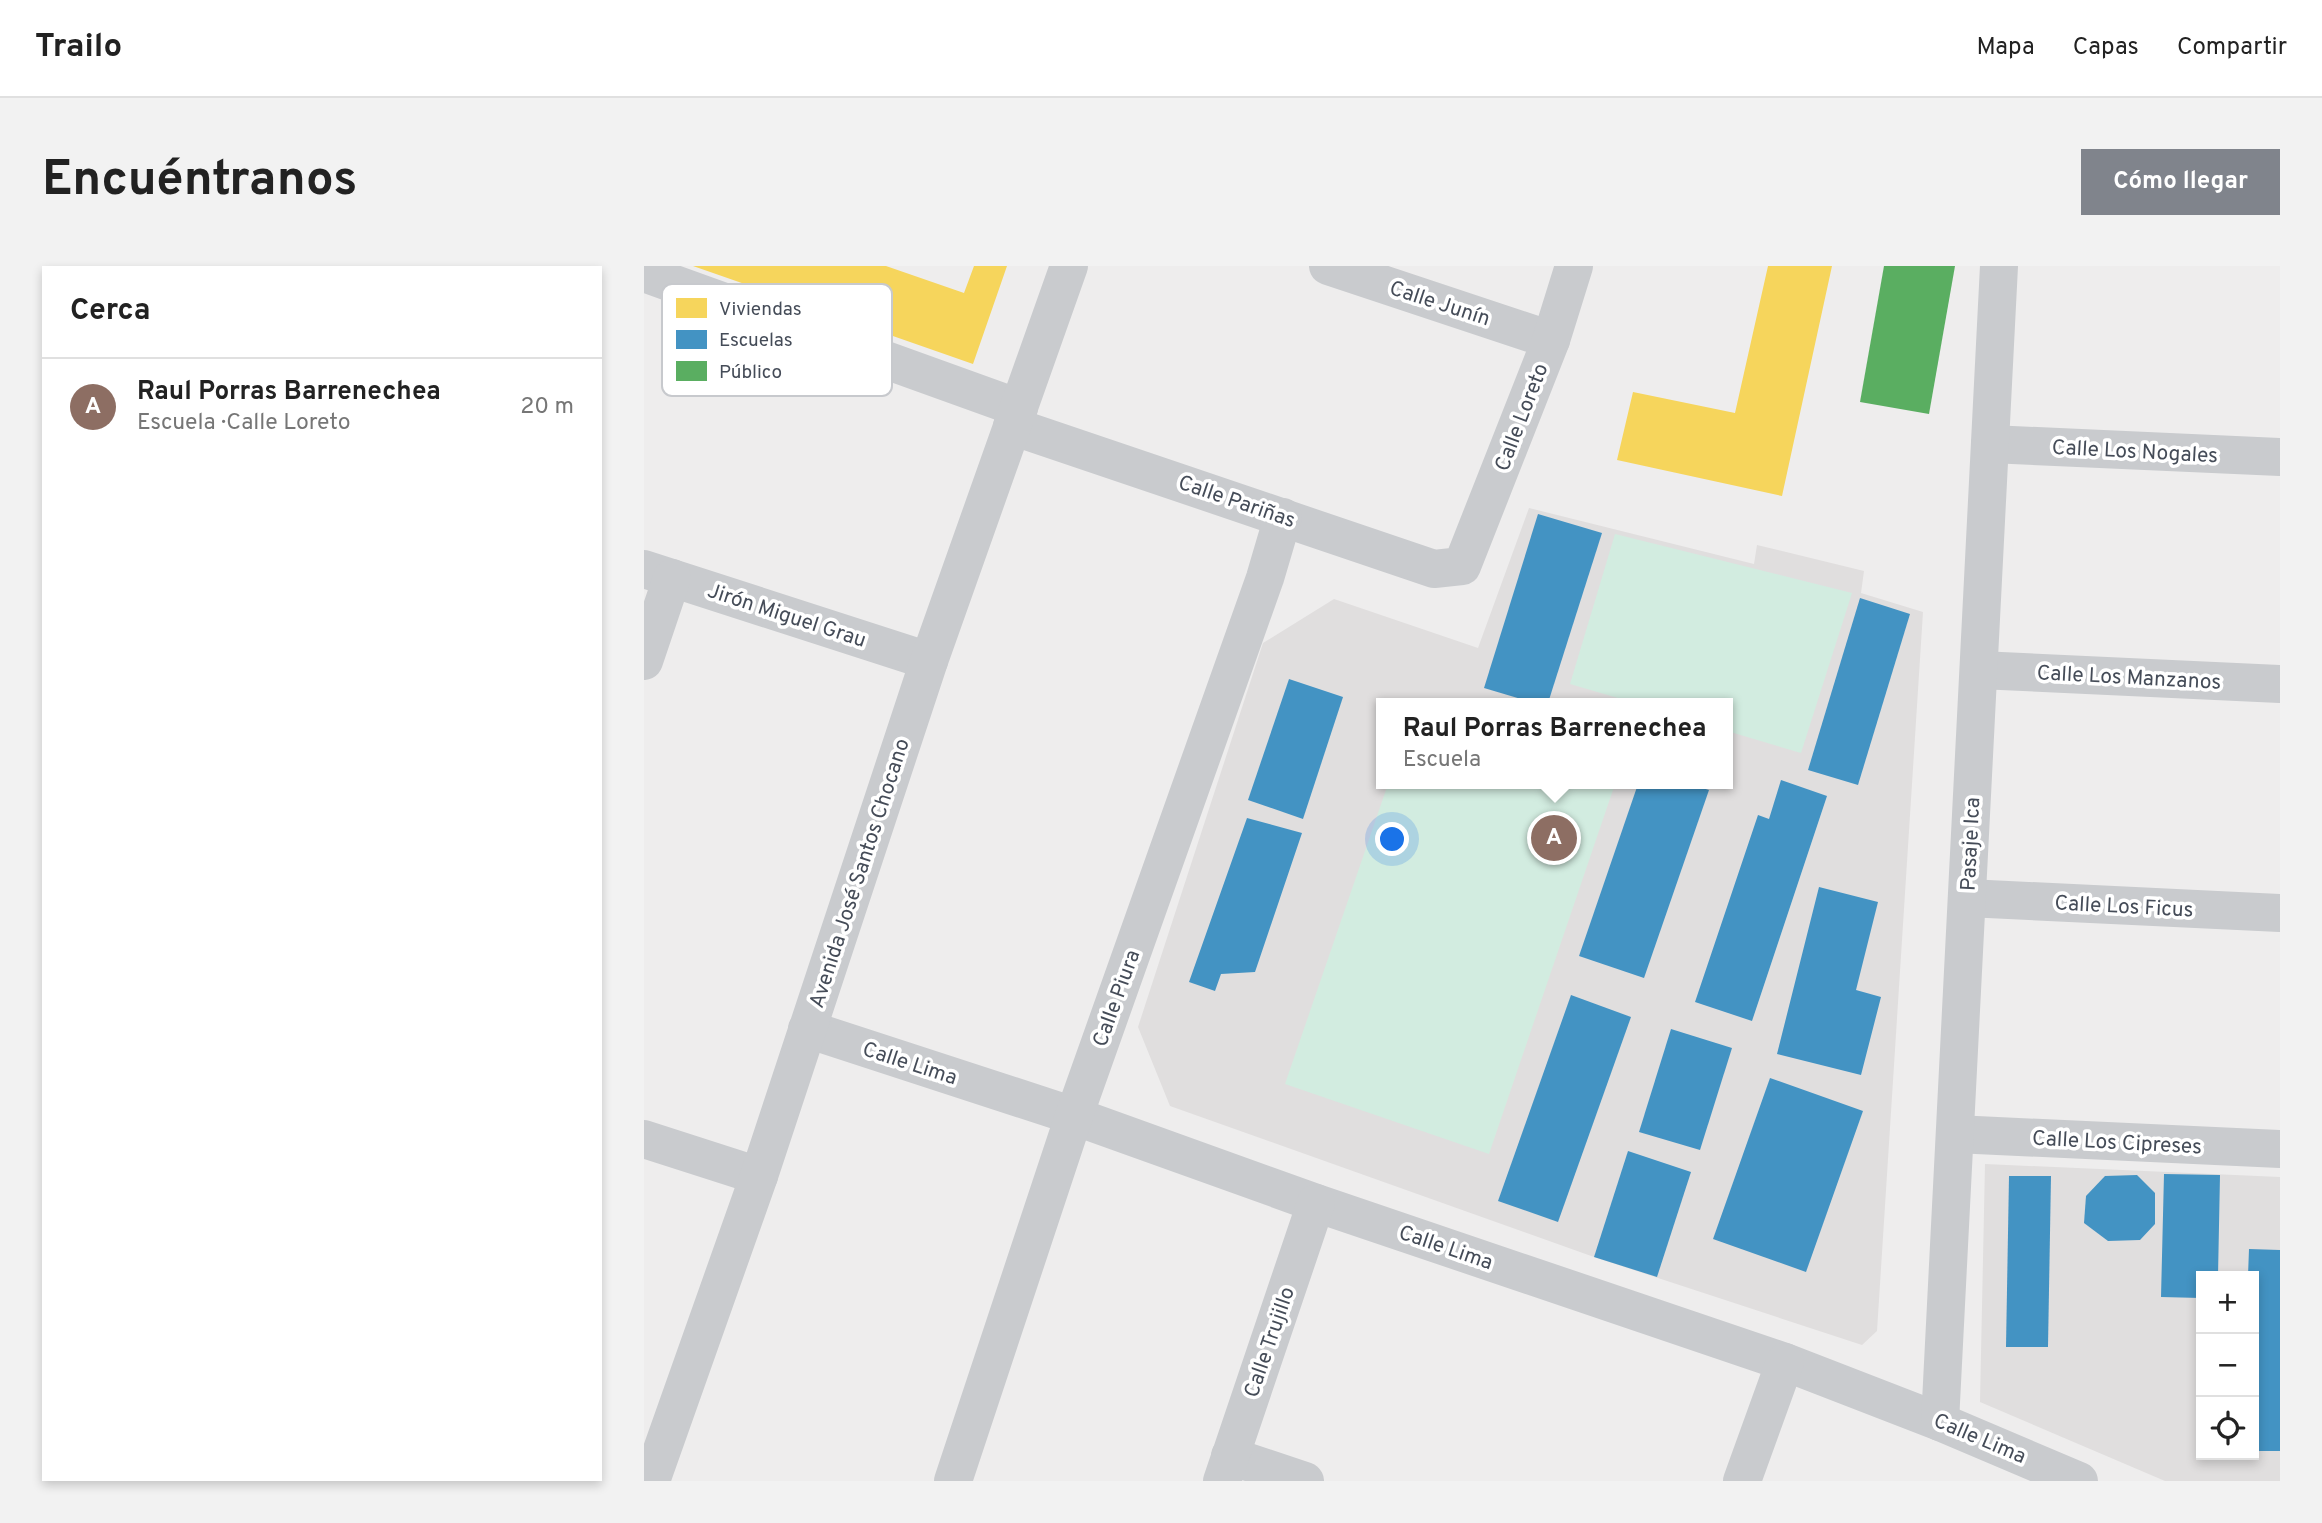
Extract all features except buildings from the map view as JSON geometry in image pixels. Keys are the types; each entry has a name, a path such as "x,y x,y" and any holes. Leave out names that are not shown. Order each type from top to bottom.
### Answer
{"street":[{"name":"Avenida José Santos Chocano","path":"651,1481 759,1176 929,661 1069,266"},
{"name":"Calle Junín","path":"1328,266 1551,340"},
{"name":"Calle Loreto","path":"1462,566 1551,340 1574,266"},
{"name":"Pasaje Ica","path":"1940,1422 1999,266"},
{"name":"Calle Pariñas","path":"644,273 672,284"},
{"name":"Calle Pariñas","path":"892,369 1283,517 1434,569 1462,566"},
{"name":"Calle Los Nogales","path":"1990,444 2280,457"},
{"name":"Calle Piura","path":"953,1481 1074,1116 1265,578 1283,517"},
{"name":"Jirón Miguel Grau","path":"658,573 929,661"},
{"path":"644,661 658,573"},
{"name":"Calle Los Manzanos","path":"1979,670 2280,684"},
{"name":"Calle Los Ficus","path":"1967,898 2280,913"},
{"name":"Calle Lima","path":"807,1029 1074,1116 1316,1203 1785,1362 1940,1422 2016,1468 2079,1481"},
{"name":"Calle Los Cipreses","path":"1955,1134 2280,1149"},
{"path":"644,1139 759,1176"},
{"name":"Calle Trujillo","path":"1226,1469 1316,1203"},
{"path":"1742,1481 1785,1362"},
{"path":"1226,1469 1305,1481"}],"shaded area":[{"path":"1529,508 1754,564 1757,545 1864,571 1861,593 1923,612 1877,1331 1862,1345 1594,1257 1170,1106 1138,1027 1263,643 1334,599 1478,648"},
{"path":"1985,1164 2280,1177 2280,1481 2165,1481 1980,1402"}],"green space":[{"path":"1615,534 1852,593 1801,753 1733,733 1733,698 1618,698 1570,684"},
{"path":"1386,789 1613,789 1489,1154 1285,1084"}],"place":[{"name":"Raul Porras Barrenechea","path":"1554,838"}]}
